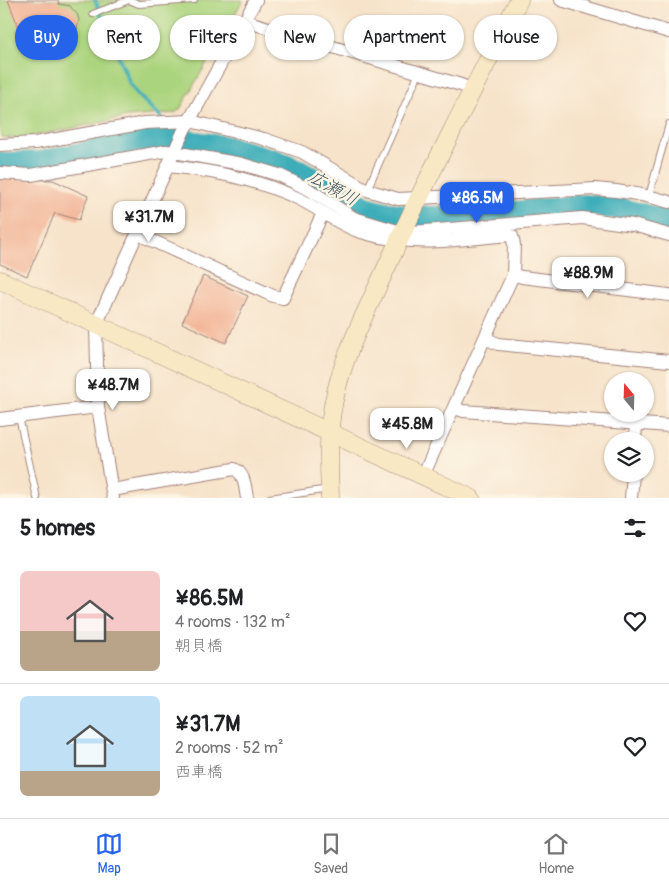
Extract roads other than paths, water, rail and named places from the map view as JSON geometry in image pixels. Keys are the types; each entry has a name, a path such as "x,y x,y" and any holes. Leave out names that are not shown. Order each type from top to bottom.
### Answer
{"street":[{"path":"248,15 256,0"},
{"path":"330,493 328,456 334,399 356,333 416,202 520,0"},
{"path":"561,0 669,32"},
{"path":"255,24 473,90"},
{"path":"223,60 187,125 96,325 98,407 113,494 234,469 238,470 243,476 247,498"},
{"path":"0,145 35,143 145,123 166,122 264,139 302,152 367,190 416,202 595,189 623,191 669,202"},
{"path":"0,173 31,175 175,150 242,164 279,175 308,189 354,218 403,232 423,242 512,236 514,240 513,275 424,476"},
{"path":"169,166 208,170 274,187 300,199 359,232 403,232 582,218 633,225 669,235"},
{"path":"138,234 273,296 283,298 324,213"},
{"path":"513,275 522,278 669,296"},
{"path":"0,280 470,498"},
{"path":"485,338 498,344 669,361"},
{"path":"0,419 98,407"},
{"path":"454,408 463,411 669,426"},
{"path":"636,424 636,432"},
{"path":"631,498 632,482"}],"lane":[{"path":"93,14 129,0 139,4 194,0"},
{"path":"367,190 419,73"},
{"path":"649,196 669,124"},
{"path":"19,416 37,498"},
{"path":"270,498 330,493"}],"waterway":[{"path":"95,0 130,84 139,96 161,117 172,138"},
{"name":"広瀬川","path":"0,162 40,162 128,143 172,138 229,147 272,159 300,170 366,207 389,213 429,217 495,214 584,205 621,209 669,221"}]}
